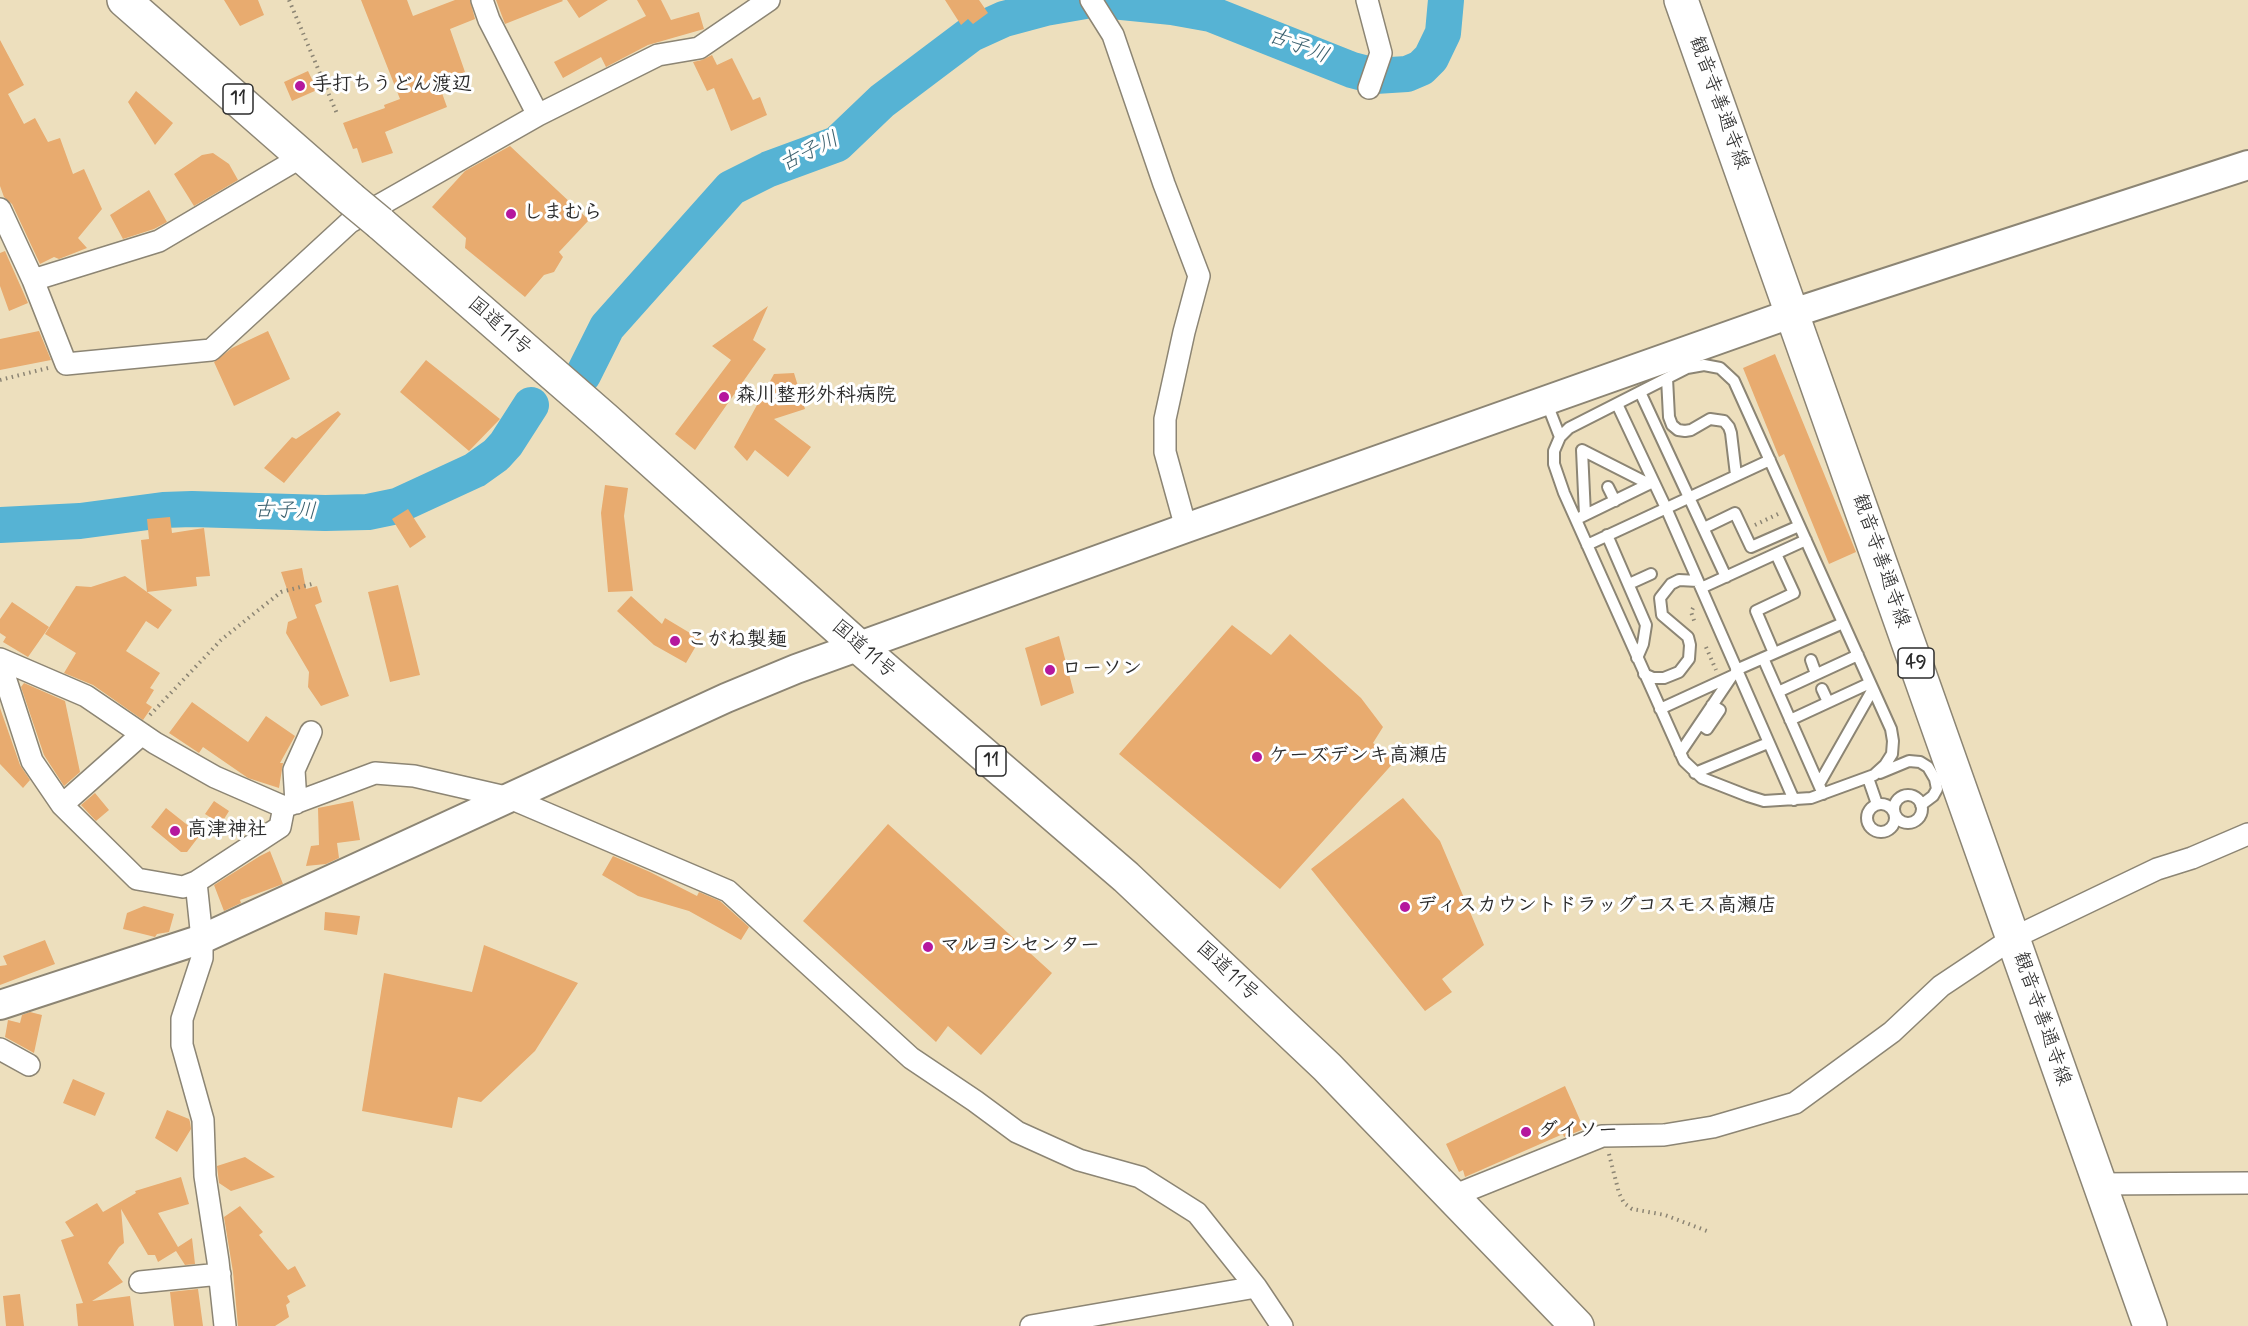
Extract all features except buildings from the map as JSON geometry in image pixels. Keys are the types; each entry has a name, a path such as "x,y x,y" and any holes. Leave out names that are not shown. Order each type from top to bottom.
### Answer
{"main road":[{"name":"国道11号","path":"124,0 606,420 859,647 1126,877 1327,1067 1577,1326"},
{"name":"観音寺善通寺線","path":"1681,0 2150,1326"}],"street":[{"path":"482,0 489,20 538,115"},
{"path":"0,209 33,280 66,364 211,350 350,222 538,115 657,55 699,48 769,0"},
{"path":"1091,0 1113,35 1164,184 1199,276 1165,419 1165,452 1186,528"},
{"path":"1367,0 1381,53 1369,88"},
{"path":"33,280 159,241 303,156"},
{"path":"0,1005 202,939 726,698 796,669 1793,313 2248,165"},
{"path":"0,661 86,696 139,732 216,777 290,805 375,774 414,776 510,798 728,891 911,1058 1017,1131 1079,1160 1140,1177 1197,1212 1256,1287 1282,1326"},
{"path":"0,661 32,761 62,805 137,879 183,887 196,882 280,827 290,805 294,770 311,732"},
{"path":"62,805 139,732"},
{"path":"1453,1196 1604,1136 1664,1135 1703,1129 1795,1103 1892,1032 1941,986 2013,938 2157,869 2192,858 2248,834"},
{"path":"196,882 202,958 182,1019 182,1045 202,1120 205,1176 220,1274 225,1326"},
{"path":"0,1049 29,1065"},
{"path":"2098,1184 2248,1183"},
{"path":"140,1282 220,1274"},
{"path":"1031,1326 1256,1287"}],"lane":[{"path":"1581,518 1563,493 1554,464 1554,450 1560,437 1569,428 1686,368 1704,365 1720,368 1734,381 1891,729 1892,754 1885,765 1871,777"},
{"path":"1667,378 1672,424 1678,430 1684,431 1692,430 1710,419 1724,422 1731,433 1736,475"},
{"path":"1640,392 1726,577"},
{"path":"1546,401 1560,437"},
{"path":"1617,404 1651,483 1666,508 1735,673 1794,800"},
{"path":"1651,483 1582,450 1581,518 1587,545 1684,761 1695,773 1718,786 1764,801 1794,800 1821,789 1871,777 1909,761 1920,762 1929,767 1937,789 1933,796 1921,805 1919,816 1913,822 1902,821 1894,812 1889,806 1877,804 1870,809 1867,816 1868,825 1875,830 1883,831 1891,828 1894,821 1894,812 1896,801 1902,795 1914,796 1921,805"},
{"path":"1587,545 1770,460"},
{"path":"1581,518 1651,483"},
{"path":"1608,487 1615,501"},
{"path":"1704,528 1736,513 1751,548 1799,526"},
{"path":"1607,535 1646,625 1643,644 1637,658"},
{"path":"1644,674 1653,678 1664,678 1678,672 1689,659 1688,637 1662,615 1660,598 1671,584 1679,580 1699,585 1726,577 1806,540"},
{"path":"1774,653 1756,610 1794,593 1776,554"},
{"path":"1629,584 1651,574"},
{"path":"1660,709 1763,658 1843,623"},
{"path":"1778,692 1858,655"},
{"path":"1763,658 1821,789"},
{"path":"1810,660 1816,674"},
{"path":"1680,753 1735,673"},
{"path":"1790,720 1828,702 1871,686"},
{"path":"1821,789 1871,686"},
{"path":"1822,689 1828,702"},
{"path":"1695,773 1768,743"},
{"path":"1871,777 1877,804"}],"path":[{"path":"289,0 338,116"},
{"path":"0,380 66,364"},
{"path":"139,732 230,633 281,592 312,584"},
{"path":"1604,1136 1618,1193 1624,1203 1632,1209 1665,1215 1707,1231"}],"waterway":[{"name":"古子川","path":"583,375 607,327 731,188 769,169 837,144 882,101 971,34 1004,19 1045,8 1091,0"},
{"name":"古子川","path":"1102,0 1172,7 1211,14 1352,70 1375,76 1407,74 1421,68 1431,58 1443,33 1446,0"},
{"name":"古子川","path":"0,525 80,521 163,510 325,513 368,512 397,506 475,470 496,455 506,444 531,405"}],"place":[{"name":"手打ちうどん渡辺","path":"300,86"},
{"name":"しまむら","path":"511,214"},
{"name":"森川整形外科病院","path":"724,397"},
{"name":"こがね製麺","path":"675,641"},
{"name":"ローソン","path":"1050,670"},
{"name":"ケーズデンキ高瀬店","path":"1257,757"},
{"name":"高津神社","path":"175,831"},
{"name":"ディスカウントドラッグコスモス高瀬店","path":"1405,907"},
{"name":"マルヨシセンター","path":"928,947"},
{"name":"ダイソー","path":"1526,1132"}]}
